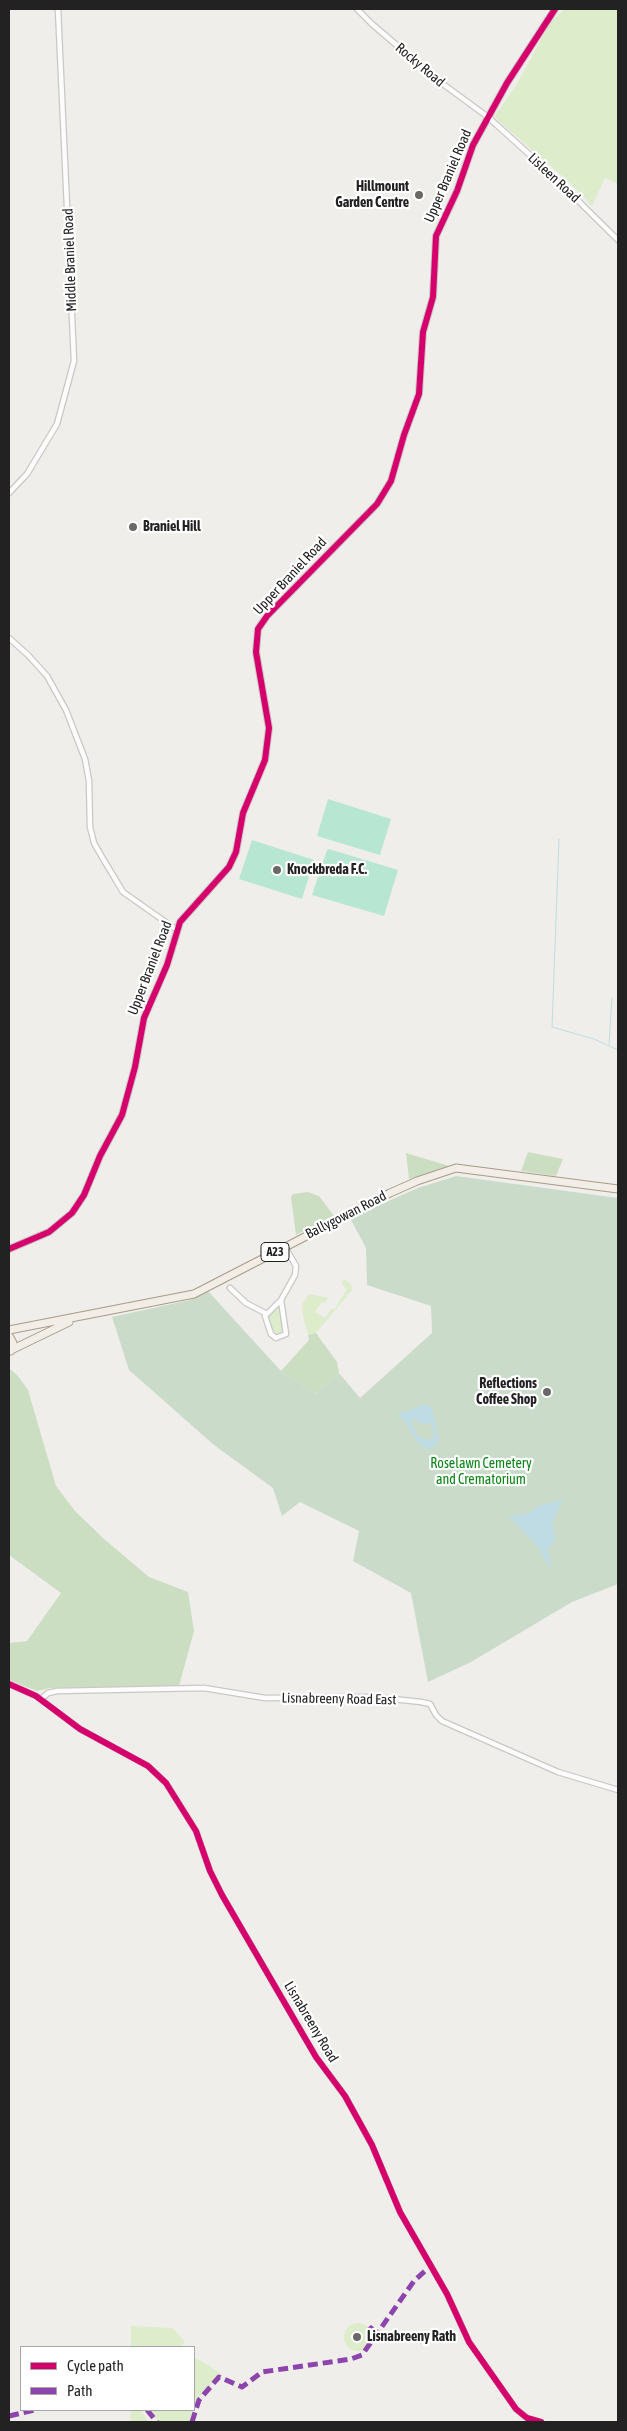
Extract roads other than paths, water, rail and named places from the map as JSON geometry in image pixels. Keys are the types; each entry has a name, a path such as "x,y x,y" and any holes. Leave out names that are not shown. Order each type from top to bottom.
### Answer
{"main road":[{"name":"Ballygowan Road","path":"9,1330 194,1294 390,1193 426,1177 456,1168 618,1189"},
{"name":"Ballygowan Road","path":"10,1351 84,1316"},
{"name":"A23","path":"9,1336 13,1343 10,1351"}],"street":[{"name":"Middle Braniel Road","path":"9,493 27,474 57,424 74,362 58,9"},
{"name":"Rocky Road","path":"357,9 436,79 488,117"},
{"name":"Upper Braniel Road","path":"9,1249 39,1237 59,1225 72,1213 84,1195 100,1156 122,1115 135,1067 144,1018 167,965 177,930 184,917 229,868 236,852 243,813 265,760 269,728 256,652 258,629 267,616 377,504 391,481 404,435 419,394 423,332 433,297 436,236 457,191 469,153 488,117 554,9"},
{"name":"Lisleen Road","path":"488,117 552,175 618,240"},
{"path":"9,638 47,676 66,710 85,759 89,781 90,827 94,843 123,892 177,930"},
{"path":"265,1314 281,1300 293,1279 296,1266 285,1247"},
{"path":"230,1288 246,1303 265,1314 272,1334 276,1338 286,1334 281,1300"},
{"name":"Lisnabreeny Road","path":"9,1684 41,1699 80,1729 148,1766 166,1783 196,1831 210,1871 222,1895 316,2057 345,2096 372,2144 400,2212 447,2294 474,2351 516,2408 528,2418 541,2422"},
{"name":"Lisnabreeny Road East","path":"41,1699 48,1693 57,1691 204,1688 266,1698 374,1697 421,1702 430,1704 442,1721 558,1772 618,1790"}],"water":[{"path":"426,1404 432,1409 439,1438 437,1445 428,1450 421,1445 407,1424 397,1414","holes":["413,1419 422,1424 430,1423 434,1430 433,1438 426,1440 417,1435 411,1422"]},
{"path":"563,1499 552,1523 556,1540 547,1550 552,1566 549,1566 538,1547 509,1516 529,1513 536,1507"}],"waterway":[{"path":"559,839 552,1027 594,1039 618,1050"},
{"path":"609,1045 612,998"}],"place":[{"name":"Hillmount Garden Centre","path":"419,195"},
{"name":"Braniel Hill","path":"133,527"},
{"name":"Knockbreda F.C.","path":"277,870"},
{"name":"Reflections Coffee Shop","path":"547,1392"},
{"name":"Lisnabreeny Rath","path":"357,2337"}],"park label":[{"name":"Roselawn Cemetery and Crematorium","path":"481,1472"}]}
